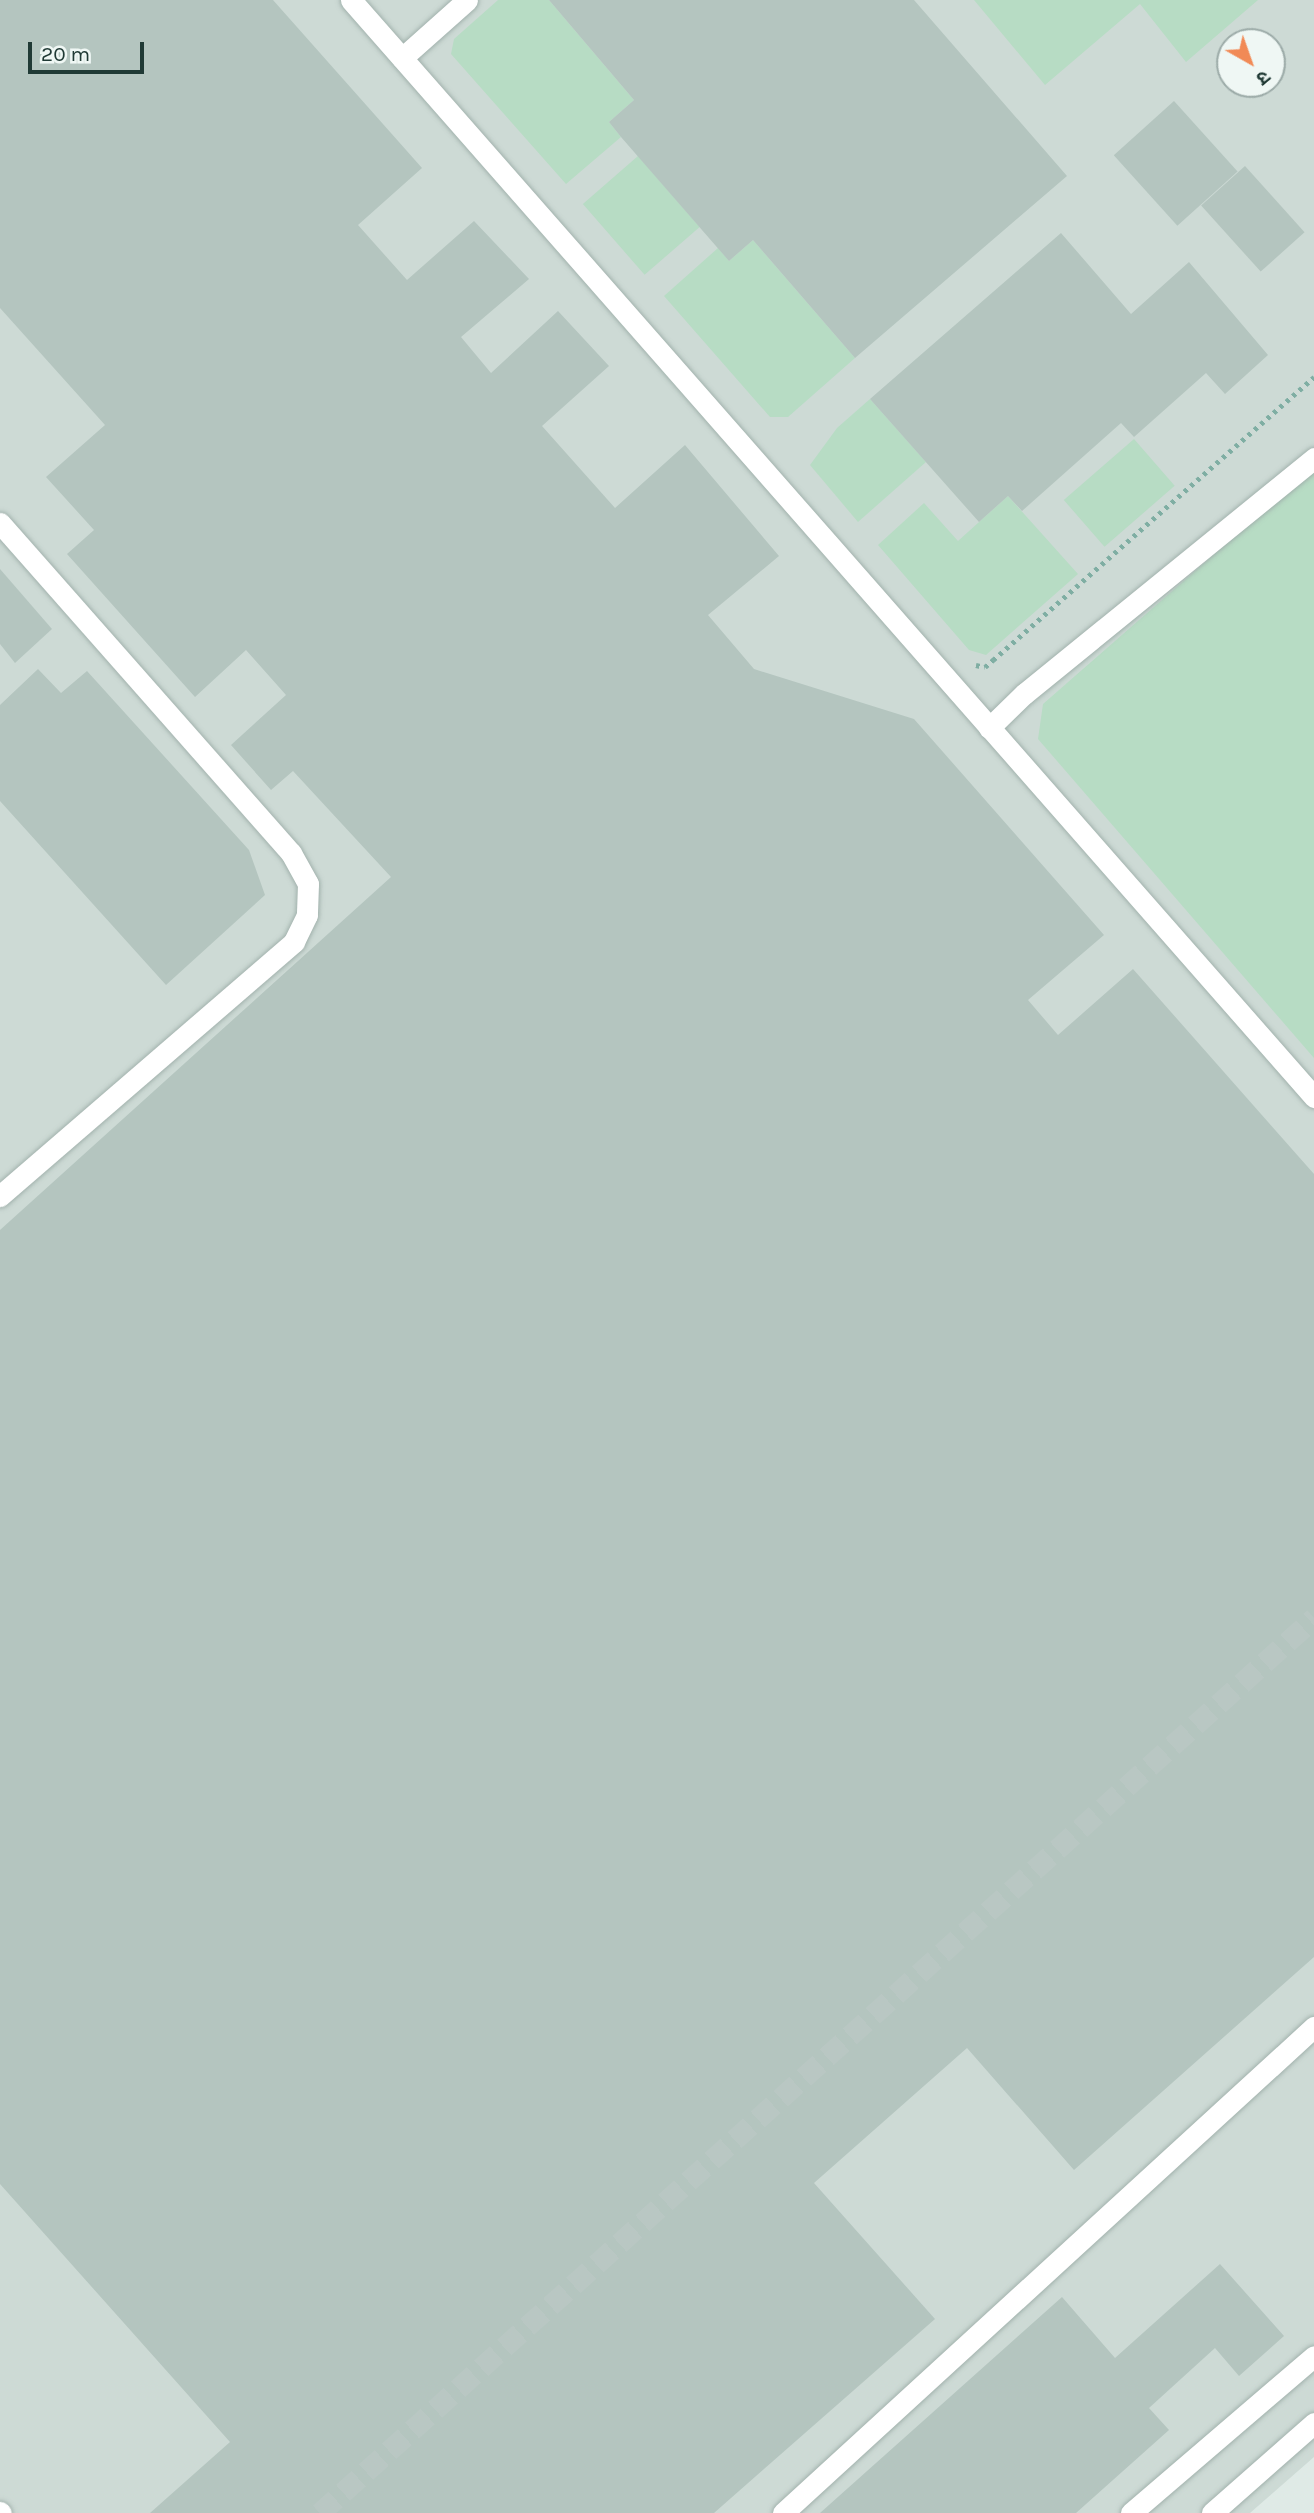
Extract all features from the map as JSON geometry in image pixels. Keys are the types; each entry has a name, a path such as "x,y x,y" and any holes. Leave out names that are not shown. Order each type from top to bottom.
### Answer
{"lane":[{"path":"351,0 1314,1097"},
{"path":"402,58 467,0"},
{"path":"989,729 1024,694 1314,458"},
{"path":"0,523 291,853 308,884 307,915 294,942 0,1196"},
{"path":"783,2513 1314,2027"},
{"path":"1131,2513 1314,2356"},
{"path":"1212,2513 1314,2423"}],"path":[{"path":"973,664 985,667 1314,377"}],"shaded area":[{"path":"0,0 1314,0 1314,2457 1250,2513 0,2513"}],"green space":[{"path":"498,0 549,0 634,100 609,122 621,137 566,184 451,54 454,39"},
{"path":"974,0 1258,0 1225,28 1216,28 1216,36 1186,62 1140,4 1045,85"},
{"path":"638,156 700,227 645,275 583,204"},
{"path":"753,240 855,358 788,417 770,417 664,296 718,248 729,261"},
{"path":"870,399 926,462 858,522 810,465 837,428"},
{"path":"1134,439 1175,486 1104,547 1064,500"},
{"path":"1314,467 1314,1058 1038,739 1043,704"},
{"path":"1008,496 1078,574 986,655 969,650 878,545 924,503 958,541"}],"building":[{"path":"0,0 273,0 422,168 358,225 407,280 474,221 529,279 461,337 491,373 558,311 609,366 542,426 615,508 685,445 779,556 708,615 754,669 914,719 1104,935 1028,1000 1058,1035 1133,969 1314,1174 1314,1957 1074,2170 967,2048 814,2183 935,2319 714,2513 150,2513 230,2442 0,2184 0,1230 391,877 293,771 271,790 231,745 286,695 246,650 195,697 67,554 94,530 46,477 105,425 0,308"},
{"path":"549,0 914,0 1067,176 855,358 753,240 729,261 621,137 609,122 634,100"},
{"path":"1174,101 1238,172 1177,226 1114,155"},
{"path":"1245,166 1305,232 1261,272 1201,205"},
{"path":"1061,233 1131,314 1189,262 1268,355 1225,394 1206,373 1134,437 1121,423 1022,511 1008,496 979,522 870,399"},
{"path":"0,569 52,629 15,663 0,644"},
{"path":"38,669 61,693 87,671 249,850 265,895 166,985 0,801 0,705"},
{"path":"1220,2264 1284,2336 1239,2376 1215,2348 1149,2408 1169,2430 1076,2513 820,2513 1062,2297 1115,2358"}],"tunnel":[{"path":"320,2513 1314,1618"}]}
